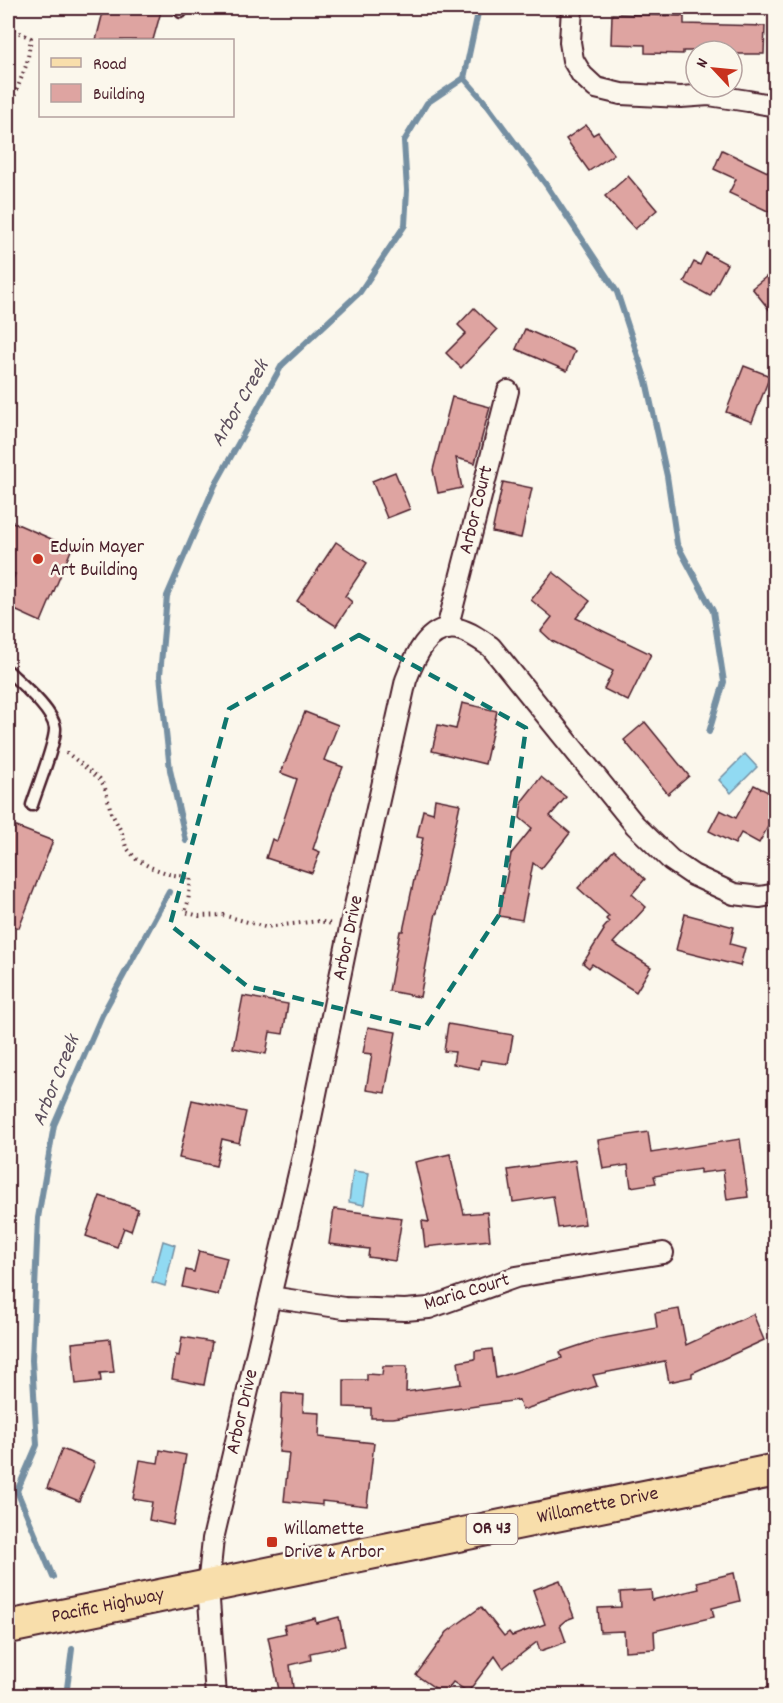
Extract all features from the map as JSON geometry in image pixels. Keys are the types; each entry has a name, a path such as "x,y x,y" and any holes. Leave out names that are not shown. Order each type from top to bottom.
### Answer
{"main road":[{"name":"Willamette Drive","path":"208,1587 776,1470"},
{"name":"Pacific Highway","path":"8,1627 208,1587"}],"street":[{"path":"572,8 570,42 573,60 582,75 596,88 621,94 681,98 708,96 776,106"},
{"name":"Arbor Court","path":"447,629 508,391"},
{"path":"447,629 470,633 491,647 635,825 671,860 693,875 734,894 760,897 776,894"},
{"name":"Arbor Drive","path":"216,1695 208,1587 213,1539 304,1152 350,928 406,680 421,648 437,633 447,629"},
{"name":"Maria Court","path":"270,1297 344,1308 405,1310 429,1308 516,1277 663,1252"}],"lane":[{"path":"8,671 45,708 55,727 54,740 32,805"}],"path":[{"path":"8,28 31,38 27,63 8,113"},
{"path":"54,740 100,779 126,847 136,859 169,874 191,878 188,902 184,912 199,916 223,915 265,927 319,921 350,928"}],"highlighted area":[{"path":"359,635 526,728 499,915 424,1029 247,986 170,925 229,709"}],"water":[{"path":"745,754 757,767 731,793 719,780"},
{"path":"353,1171 369,1173 364,1205 349,1202"},
{"path":"163,1241 175,1245 165,1286 152,1282"}],"building":[{"path":"104,8 162,8 153,39 96,39"},
{"path":"612,14 684,16 684,24 765,26 764,54 744,54 744,39 684,39 683,54 645,53 645,45 611,44"},
{"path":"586,125 593,135 598,132 614,154 589,171 566,139"},
{"path":"722,150 776,176 776,202 770,212 729,193 736,179 714,169"},
{"path":"628,176 657,210 635,229 605,196"},
{"path":"706,253 727,264 710,296 684,282 694,262 700,265"},
{"path":"776,269 776,318 752,288"},
{"path":"474,308 497,330 461,368 446,353 466,333 458,325"},
{"path":"525,329 575,351 567,371 516,349"},
{"path":"744,366 770,376 752,422 726,412"},
{"path":"452,397 490,407 475,463 456,458 462,488 438,493 433,470"},
{"path":"395,472 410,509 387,518 372,481"},
{"path":"503,482 532,488 521,538 492,532"},
{"name":"Edwin Mayer Art Building","path":"8,520 72,548 41,622 8,607 8,593 15,574 8,571"},
{"path":"336,542 367,563 345,596 352,602 336,626 297,601"},
{"path":"553,572 590,601 576,618 651,654 628,701 604,689 613,671 552,641 541,631 552,617 531,600"},
{"path":"462,703 497,711 485,764 432,751 438,725 456,729"},
{"path":"305,712 338,725 324,760 343,767 313,849 320,852 312,873 266,858 272,839 277,841 297,779 281,773"},
{"path":"645,722 689,776 668,794 624,740"},
{"path":"541,777 566,797 550,816 570,833 541,869 533,863 522,920 499,916 511,854 532,828 520,818 522,801"},
{"path":"754,785 776,796 776,812 759,843 741,833 735,844 709,831 720,810 736,818"},
{"path":"435,799 460,804 420,997 389,991 400,931 403,931 423,838 417,837 423,810 433,813"},
{"path":"14,826 53,841 19,928 8,924 8,844"},
{"path":"614,850 645,879 632,894 646,907 613,943 651,967 636,992 592,964 589,968 583,963 609,922 606,919 609,916 578,888"},
{"path":"685,914 734,927 730,944 745,948 740,966 676,950"},
{"path":"243,996 288,1004 283,1034 270,1032 266,1054 233,1048"},
{"path":"448,1024 513,1035 508,1064 481,1060 479,1069 453,1064 455,1052 444,1051"},
{"path":"368,1027 396,1032 385,1093 366,1090 372,1054 363,1053"},
{"path":"192,1100 246,1112 239,1143 222,1139 216,1166 179,1158"},
{"path":"648,1132 651,1153 740,1139 748,1197 727,1200 723,1170 700,1173 700,1169 654,1176 656,1183 631,1187 628,1165 603,1169 598,1140"},
{"path":"450,1154 464,1214 487,1212 490,1240 425,1247 422,1221 429,1222 415,1162"},
{"path":"575,1160 585,1224 558,1228 553,1196 513,1202 508,1170"},
{"path":"100,1196 138,1209 131,1231 124,1228 117,1247 86,1236"},
{"path":"334,1209 402,1218 395,1261 368,1257 369,1249 329,1244"},
{"path":"199,1251 227,1258 218,1295 182,1287 186,1270 194,1272"},
{"path":"679,1309 686,1345 753,1314 764,1340 692,1373 692,1377 669,1382 665,1361 593,1375 597,1386 522,1410 519,1400 393,1418 371,1418 371,1408 344,1407 344,1380 367,1380 367,1374 382,1375 383,1366 407,1366 406,1392 461,1384 458,1362 475,1359 475,1351 492,1349 496,1378 562,1358 560,1352 599,1339 657,1328 655,1313"},
{"path":"182,1337 212,1342 204,1385 172,1379"},
{"path":"110,1339 114,1372 100,1373 101,1381 76,1384 72,1343"},
{"path":"282,1393 304,1395 303,1412 320,1413 319,1437 374,1443 367,1506 322,1501 322,1505 284,1501 289,1453 279,1452"},
{"path":"62,1449 95,1463 79,1501 47,1488"},
{"path":"160,1450 186,1455 173,1525 149,1520 152,1502 133,1499 140,1460 158,1463"},
{"path":"734,1573 740,1601 712,1608 714,1617 654,1631 655,1649 625,1651 624,1631 600,1632 598,1608 621,1607 620,1592 651,1590 652,1600 699,1589 697,1582"},
{"path":"560,1580 574,1617 560,1625 566,1642 540,1651 537,1642 503,1668 495,1656 468,1692 453,1682 444,1694 416,1675 447,1632 481,1607 504,1636 509,1632 512,1636 545,1624 533,1590"},
{"path":"339,1617 345,1646 310,1653 311,1660 290,1665 294,1695 280,1695 268,1637 286,1633 284,1625 315,1618 316,1623"}],"waterway":[{"name":"Arbor Creek","path":"186,841 170,770 160,675 167,596 215,485 282,365 360,292 405,225 407,190 404,141 427,103 464,78 479,8"},
{"path":"464,78 484,101 547,186 617,292 646,381 667,476 677,544 713,611 724,682 709,732"},
{"name":"Arbor Creek","path":"53,1577 17,1491 37,1445 32,1360 38,1218 54,1125 102,1015 169,892"},
{"name":"Arbor Creek","path":"66,1696 72,1649"}],"place":[{"name":"Edwin Mayer Art Building","path":"38,559"},
{"name":"Willamette Drive & Arbor","path":"272,1542"}]}
